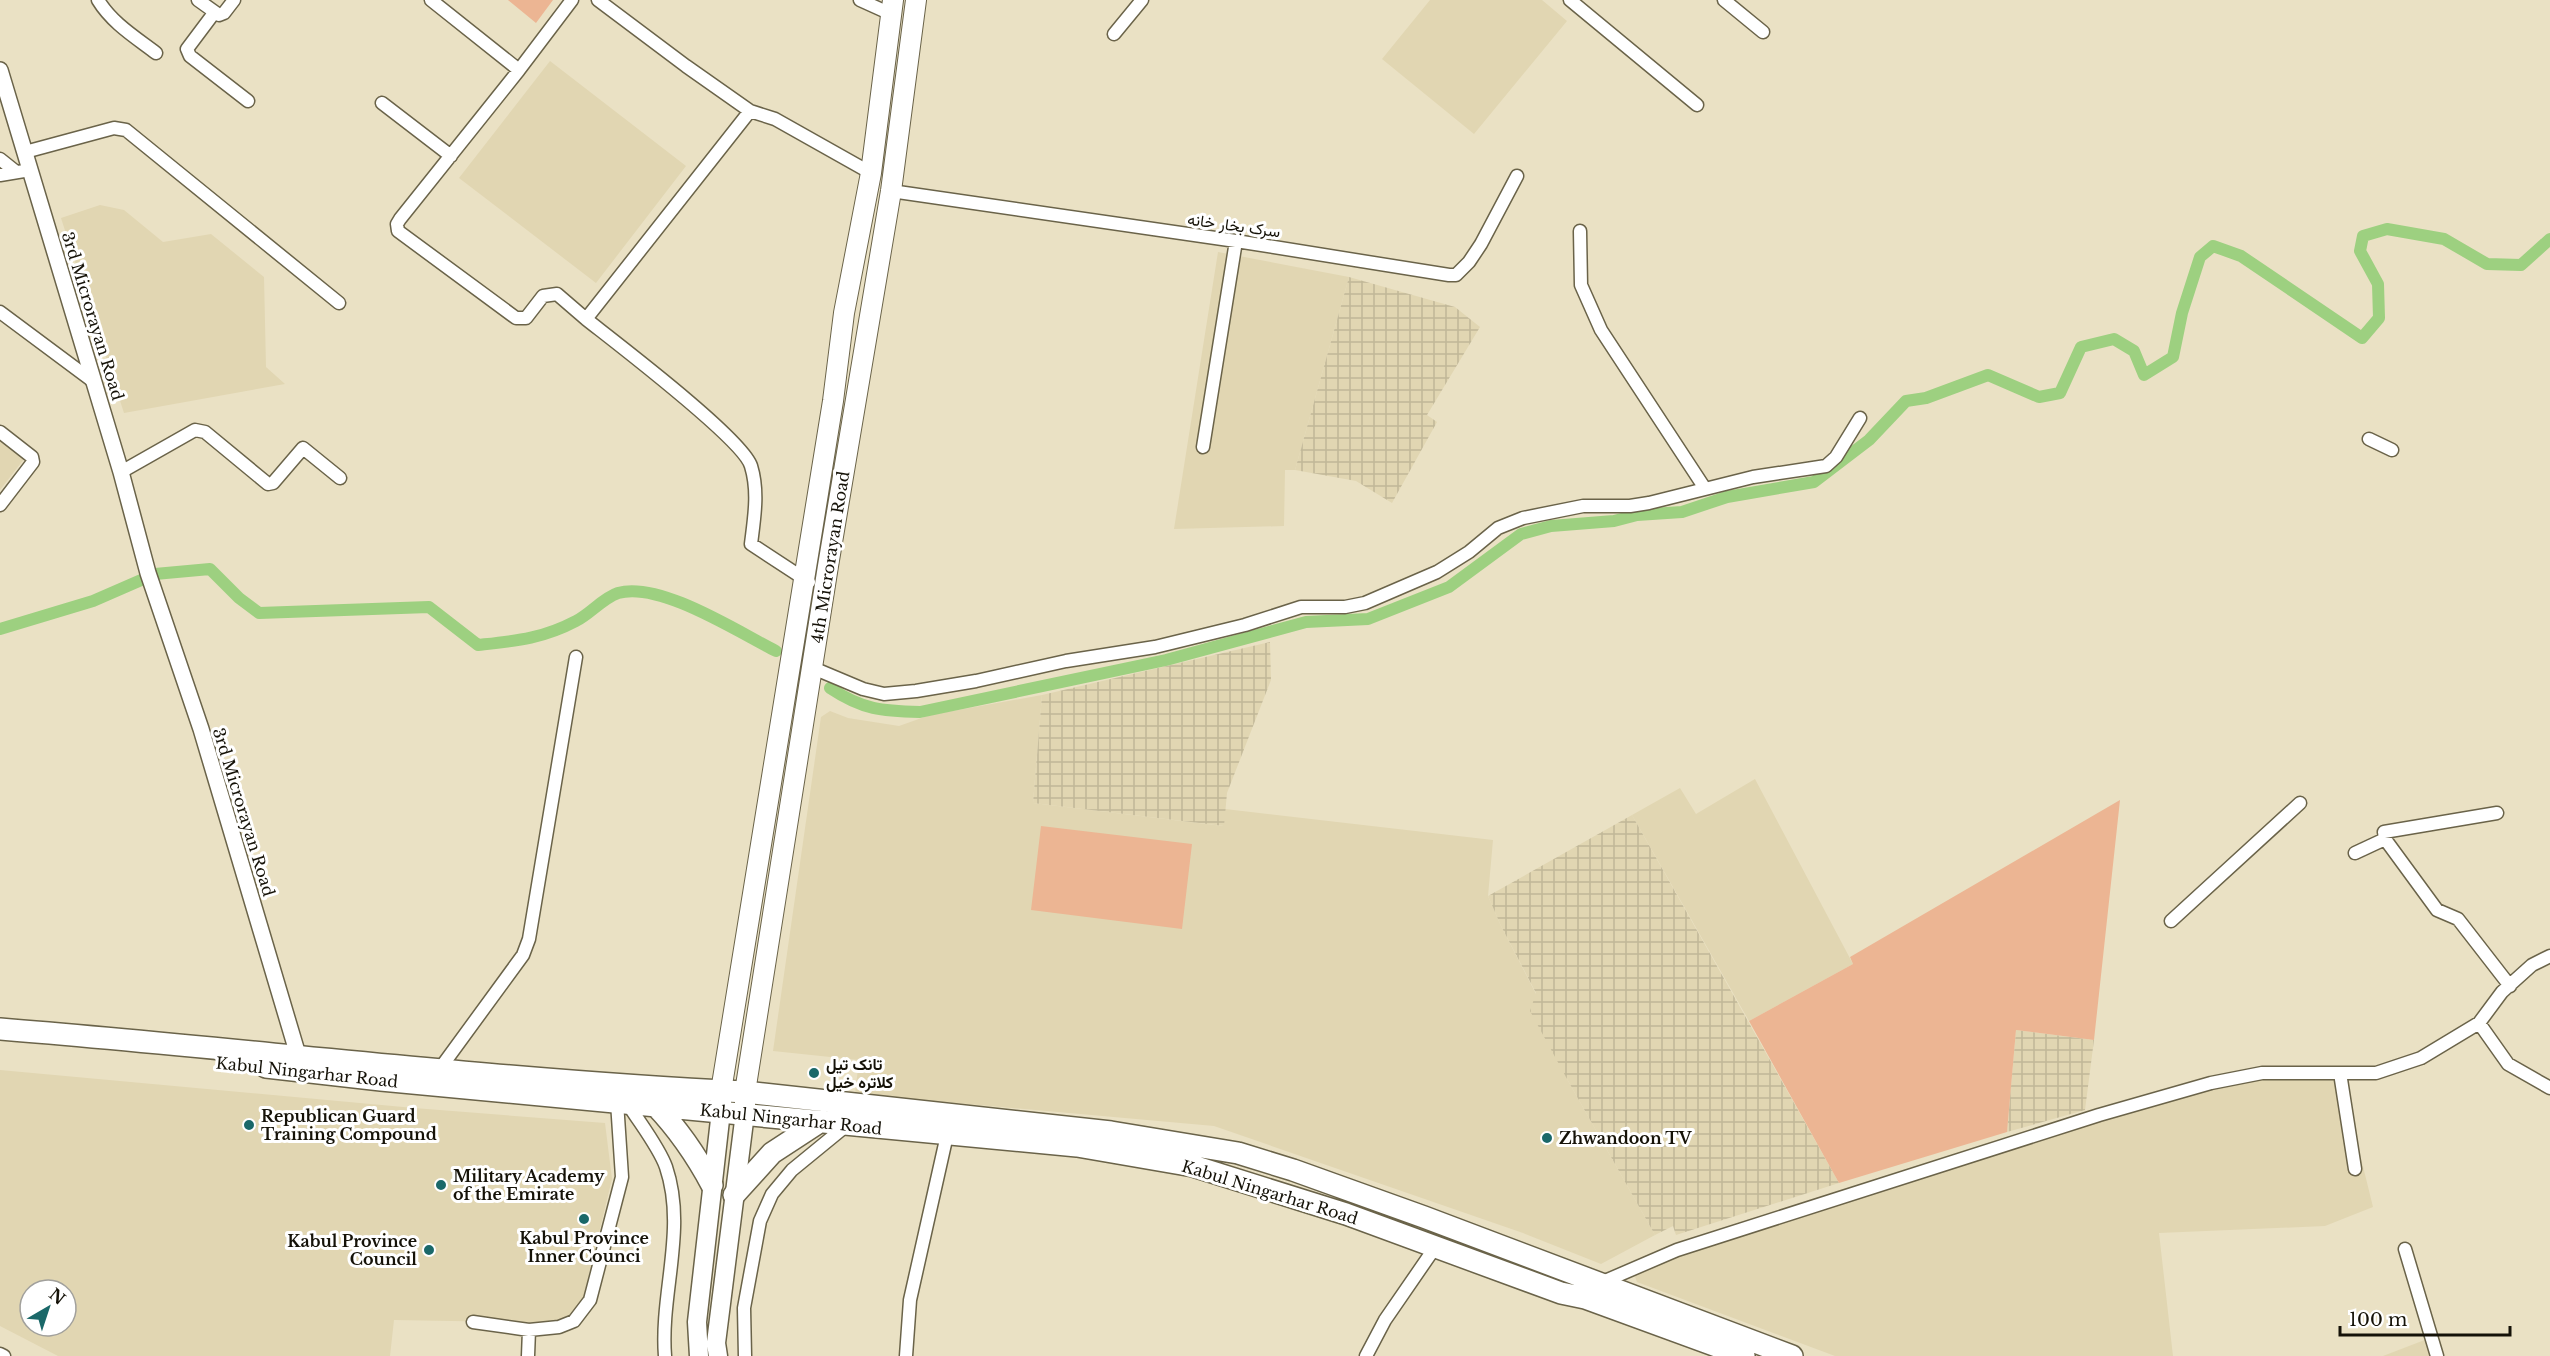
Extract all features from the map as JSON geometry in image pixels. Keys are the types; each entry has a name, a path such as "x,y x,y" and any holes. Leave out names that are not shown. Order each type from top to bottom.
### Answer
{"highway":[{"name":"Kabul Ningarhar Road","path":"0,1029 298,1055 721,1101 948,1113 1111,1132 1238,1153 1399,1208 1592,1291 1792,1356"},
{"name":"Kabul Ningarhar Road","path":"0,1043 622,1103 655,1105 721,1101"},
{"name":"Kabul Ningarhar Road","path":"745,1103 820,1121 1077,1146 1193,1166 1335,1210 1561,1293 1592,1291"},
{"path":"655,1105 677,1128 696,1154 712,1185"},
{"path":"734,1195 772,1153 820,1121"},
{"path":"1592,1291 1658,1325 1744,1356"}],"main road":[{"name":"4th Microrayan Road","path":"745,1103 825,587 891,191 916,0"},
{"name":"4th Microrayan Road","path":"721,1101 844,313 871,173 892,7"},
{"path":"699,1356 697,1322 721,1101"},
{"path":"718,1356 716,1343 745,1103"}],"street":[{"path":"98,0 105,12 122,28 156,53"},
{"path":"198,0 219,15 224,13 234,0"},
{"path":"431,0 519,70"},
{"path":"572,0 397,224 398,231 516,318 526,318 543,296 557,294 685,399 727,436 751,464 756,496 751,544 803,581 825,587"},
{"path":"598,0 750,111 775,119 871,173"},
{"path":"860,0 892,7"},
{"path":"1114,34 1142,0"},
{"path":"1570,0 1697,105"},
{"path":"1724,0 1763,32"},
{"path":"214,13 187,50 190,56 248,101"},
{"name":"3rd Microrayan Road","path":"0,70 25,152 23,171 122,472 149,577 201,729 298,1055"},
{"path":"382,103 451,156"},
{"path":"586,319 750,111"},
{"path":"25,152 114,128 126,130 339,303"},
{"path":"0,159 23,171"},
{"path":"0,176 23,171"},
{"name":"سرک بخار خانه","path":"891,191 1455,275 1469,262 1481,244 1517,176"},
{"path":"1580,231 1581,285 1601,330 1704,487"},
{"path":"1203,447 1236,241"},
{"path":"0,312 94,382"},
{"path":"813,668 862,688 884,694 966,683 1066,661 1155,647 1245,625 1301,607 1345,607 1365,603 1437,572 1469,552 1498,528 1523,518 1583,506 1630,506 1753,477 1826,466 1836,457 1860,418"},
{"path":"122,472 195,430 199,430 205,432 268,484 273,483 303,448 340,478"},
{"path":"0,432 32,457 33,462 0,504"},
{"path":"2369,439 2392,450"},
{"path":"439,1070 523,956 529,939 576,657"},
{"path":"2171,921 2300,803"},
{"path":"2497,813 2384,832 2385,839 2438,910 2458,919 2510,986"},
{"path":"2355,852 2385,839"},
{"path":"1592,1291 1677,1250 2099,1115 2235,1078 2262,1073 2376,1073 2421,1058 2479,1023 2502,992 2532,964 2550,956"},
{"path":"2479,1023 2508,1064 2550,1088"},
{"path":"2340,1073 2355,1169"},
{"path":"473,1323 529,1330 559,1327 574,1321 590,1300 622,1177 622,1103"},
{"path":"622,1103 666,1164 672,1187 676,1221 665,1308 665,1356"},
{"path":"745,1356 744,1308 760,1221 772,1194 792,1170 848,1124"},
{"path":"906,1356 910,1300 947,1135"},
{"path":"1366,1356 1385,1320 1436,1246"},
{"path":"2405,1249 2437,1356"},
{"path":"528,1356 529,1330"},
{"path":"0,1354 4,1356"}],"shaded area":[{"path":"508,0 553,0 536,23"},
{"path":"1430,0 1542,0 1567,21 1474,134 1382,59"},
{"path":"550,61 686,166 596,283 459,178"},
{"path":"100,205 124,210 163,242 211,234 264,277 266,367 285,384 124,413 61,218"},
{"path":"1218,252 1349,277 1295,470 1285,470 1284,526 1174,529"},
{"path":"1349,277 1455,307 1480,327 1427,415 1437,422 1392,503 1356,481 1295,470"},
{"path":"0,440 24,459 0,490"},
{"path":"1270,642 1271,680 1227,793 1224,826 1033,803 1042,695"},
{"path":"1042,695 1033,803 1223,826 1225,809 1493,840 1488,896 1536,994 1567,1079 1655,1235 1601,1264 1523,1233 1214,1126 855,1094 859,1060 773,1051 821,717 830,711 848,718 899,726 930,715"},
{"path":"1755,779 1853,964 1749,1021 1632,815 1680,788 1696,814"},
{"path":"2120,800 2094,1040 2016,1030 2007,1132 1839,1183 1749,1021 1853,964 1850,957"},
{"path":"1632,815 1839,1183 1676,1235 1673,1226 1655,1235 1567,1079 1530,1011 1536,993 1488,896"},
{"path":"1041,826 1192,844 1182,929 1031,910"},
{"path":"2016,1030 2094,1040 2085,1110 2007,1132"},
{"path":"0,1070 605,1123 612,1179 583,1299 574,1316 560,1323 394,1320 390,1356 58,1356 23,1338 78,1338 78,1278 18,1278 18,1335 0,1326"},
{"path":"2340,1073 2373,1207 2325,1226 2159,1233 2173,1356 1835,1356 1637,1282 1632,1269 2235,1078"},
{"path":"2435,1336 2441,1356 2383,1356"}],"waterway":[{"path":"830,688 853,701 873,708 920,712 1166,660 1306,622 1368,619 1449,587 1521,534 1551,526 1682,512 1727,497 1814,482 1869,440 1906,401 1926,398 1988,375 2039,397 2060,393 2081,347 2114,339 2134,351 2144,375 2173,357 2182,313 2200,257 2213,246 2241,256 2362,338 2379,318 2378,284 2360,251 2363,236 2387,229 2444,239 2487,264 2521,265 2550,239"},
{"path":"0,629 93,601 155,574 210,569 239,598 259,613 429,607 478,645 552,632 581,618 612,595 635,591 655,594 698,610 776,651"}],"place":[{"name":"تانک تیل کلاتره خیل","path":"814,1073"},
{"name":"Republican Guard Training Compound","path":"249,1125"},
{"name":"Zhwandoon TV","path":"1547,1138"},
{"name":"Military Academy of the Emirate","path":"441,1185"},
{"name":"Kabul Province Inner Counci","path":"584,1219"},
{"name":"Kabul Province Council","path":"429,1250"}]}
